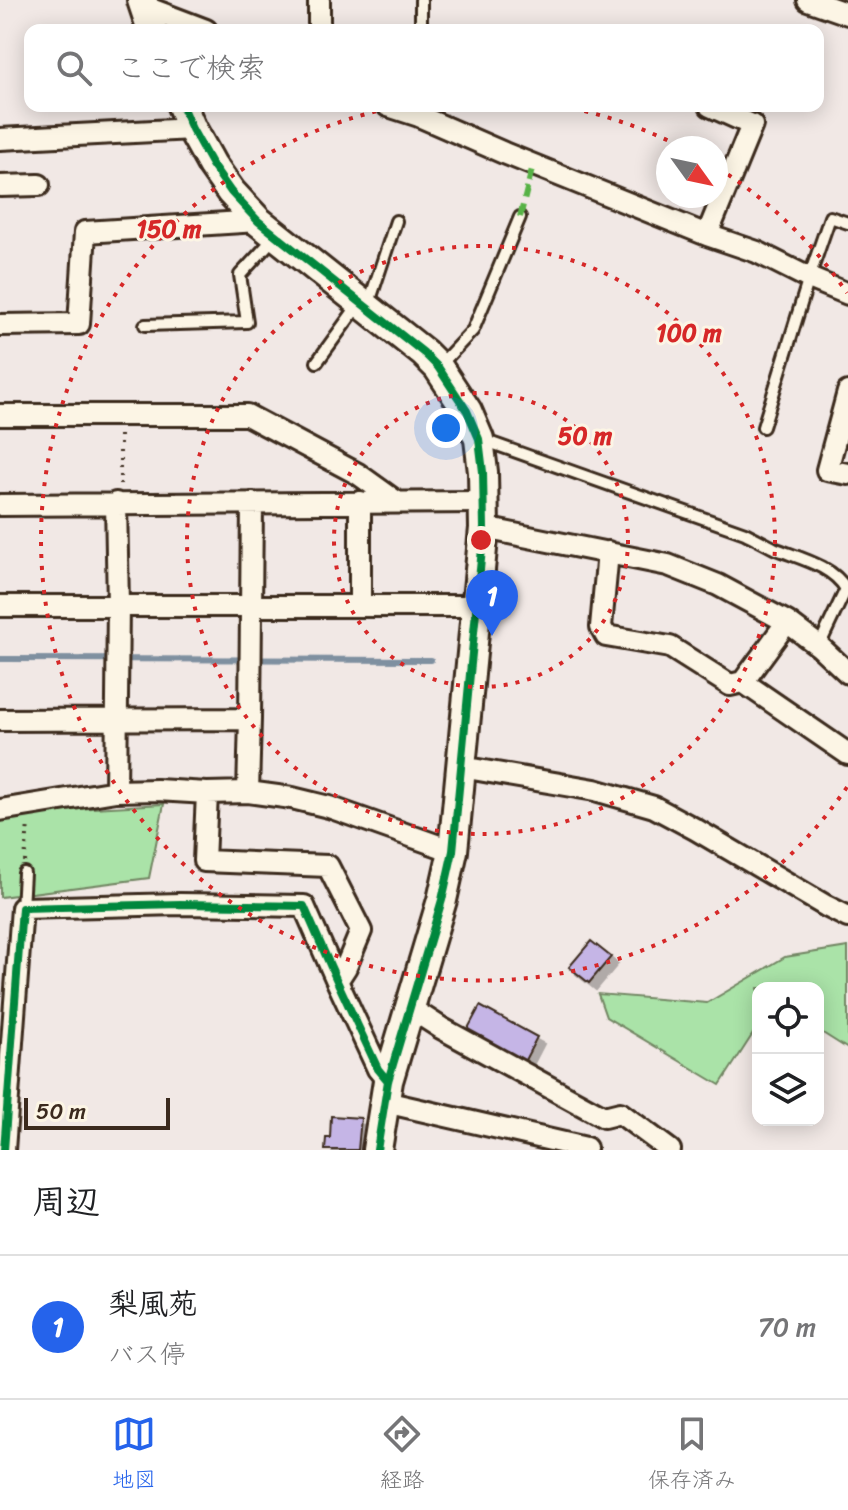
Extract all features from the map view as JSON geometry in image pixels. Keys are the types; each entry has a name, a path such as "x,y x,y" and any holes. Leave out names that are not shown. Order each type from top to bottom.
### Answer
{"street":[{"path":"319,0 319,24"},
{"path":"808,0 848,14"},
{"path":"146,12 186,24"},
{"path":"421,112 504,153 757,252 848,294"},
{"path":"707,235 752,125 723,112"},
{"path":"0,139 187,118 225,183 268,228 438,367 467,411 479,439 483,515 453,851 387,1092 377,1150"},
{"path":"0,186 39,185"},
{"path":"0,325 79,324 85,232 268,228"},
{"path":"848,392 827,470 848,474"},
{"path":"0,415 247,415 358,474 397,502"},
{"path":"360,502 360,605"},
{"path":"0,505 397,502 483,515 608,552 668,565 718,585 787,622 848,673"},
{"path":"116,503 116,791"},
{"path":"248,792 252,503"},
{"path":"608,552 601,627 606,636 670,647 730,685 743,682 787,622"},
{"path":"0,606 477,606"},
{"path":"743,682 848,754"},
{"path":"0,720 250,719"},
{"path":"461,767 595,790 654,807 848,917"},
{"path":"0,810 116,791 248,792 329,807 453,851"},
{"path":"207,793 204,861 328,866 361,931 337,981"},
{"path":"4,1150 22,908 180,904 304,906 387,1092"},
{"path":"410,1008 604,1117 620,1113 670,1150"},
{"path":"387,1092 586,1149 604,1117"}],"lane":[{"path":"421,0 421,24"},
{"path":"438,367 473,330 520,217"},
{"path":"763,427 830,217 848,223"},
{"path":"317,362 364,306 396,221"},
{"path":"145,325 247,322 240,275 268,228"},
{"path":"479,439 745,533 830,572 846,589 819,646"},
{"path":"22,908 24,873"}],"path":[{"path":"116,503 120,493 120,415"},
{"path":"24,873 29,806"}],"green space":[{"path":"164,804 149,878 0,897 0,821 75,809"},
{"path":"848,947 848,1049 824,1034 824,982 752,982 752,1035 720,1085 606,1017 598,994 707,1003 785,957"}],"building":[{"path":"591,941 611,957 589,983 569,967"},
{"path":"480,1006 537,1037 523,1064 466,1032"},
{"path":"331,1116 361,1118 358,1150 325,1150 326,1138 330,1138"}],"waterway":[{"path":"0,659 431,660"}],"marked path":[{"path":"520,217 533,165"}],"cycle path":[{"path":"185,112 212,165 231,192 258,221 424,353 438,367 467,411 479,439 484,528 453,851 442,900 388,1081 377,1150"},
{"path":"4,1150 22,908 180,904 304,906 378,1069 388,1081"}],"place":[{"name":"梨風苑","path":"492,636"}]}
